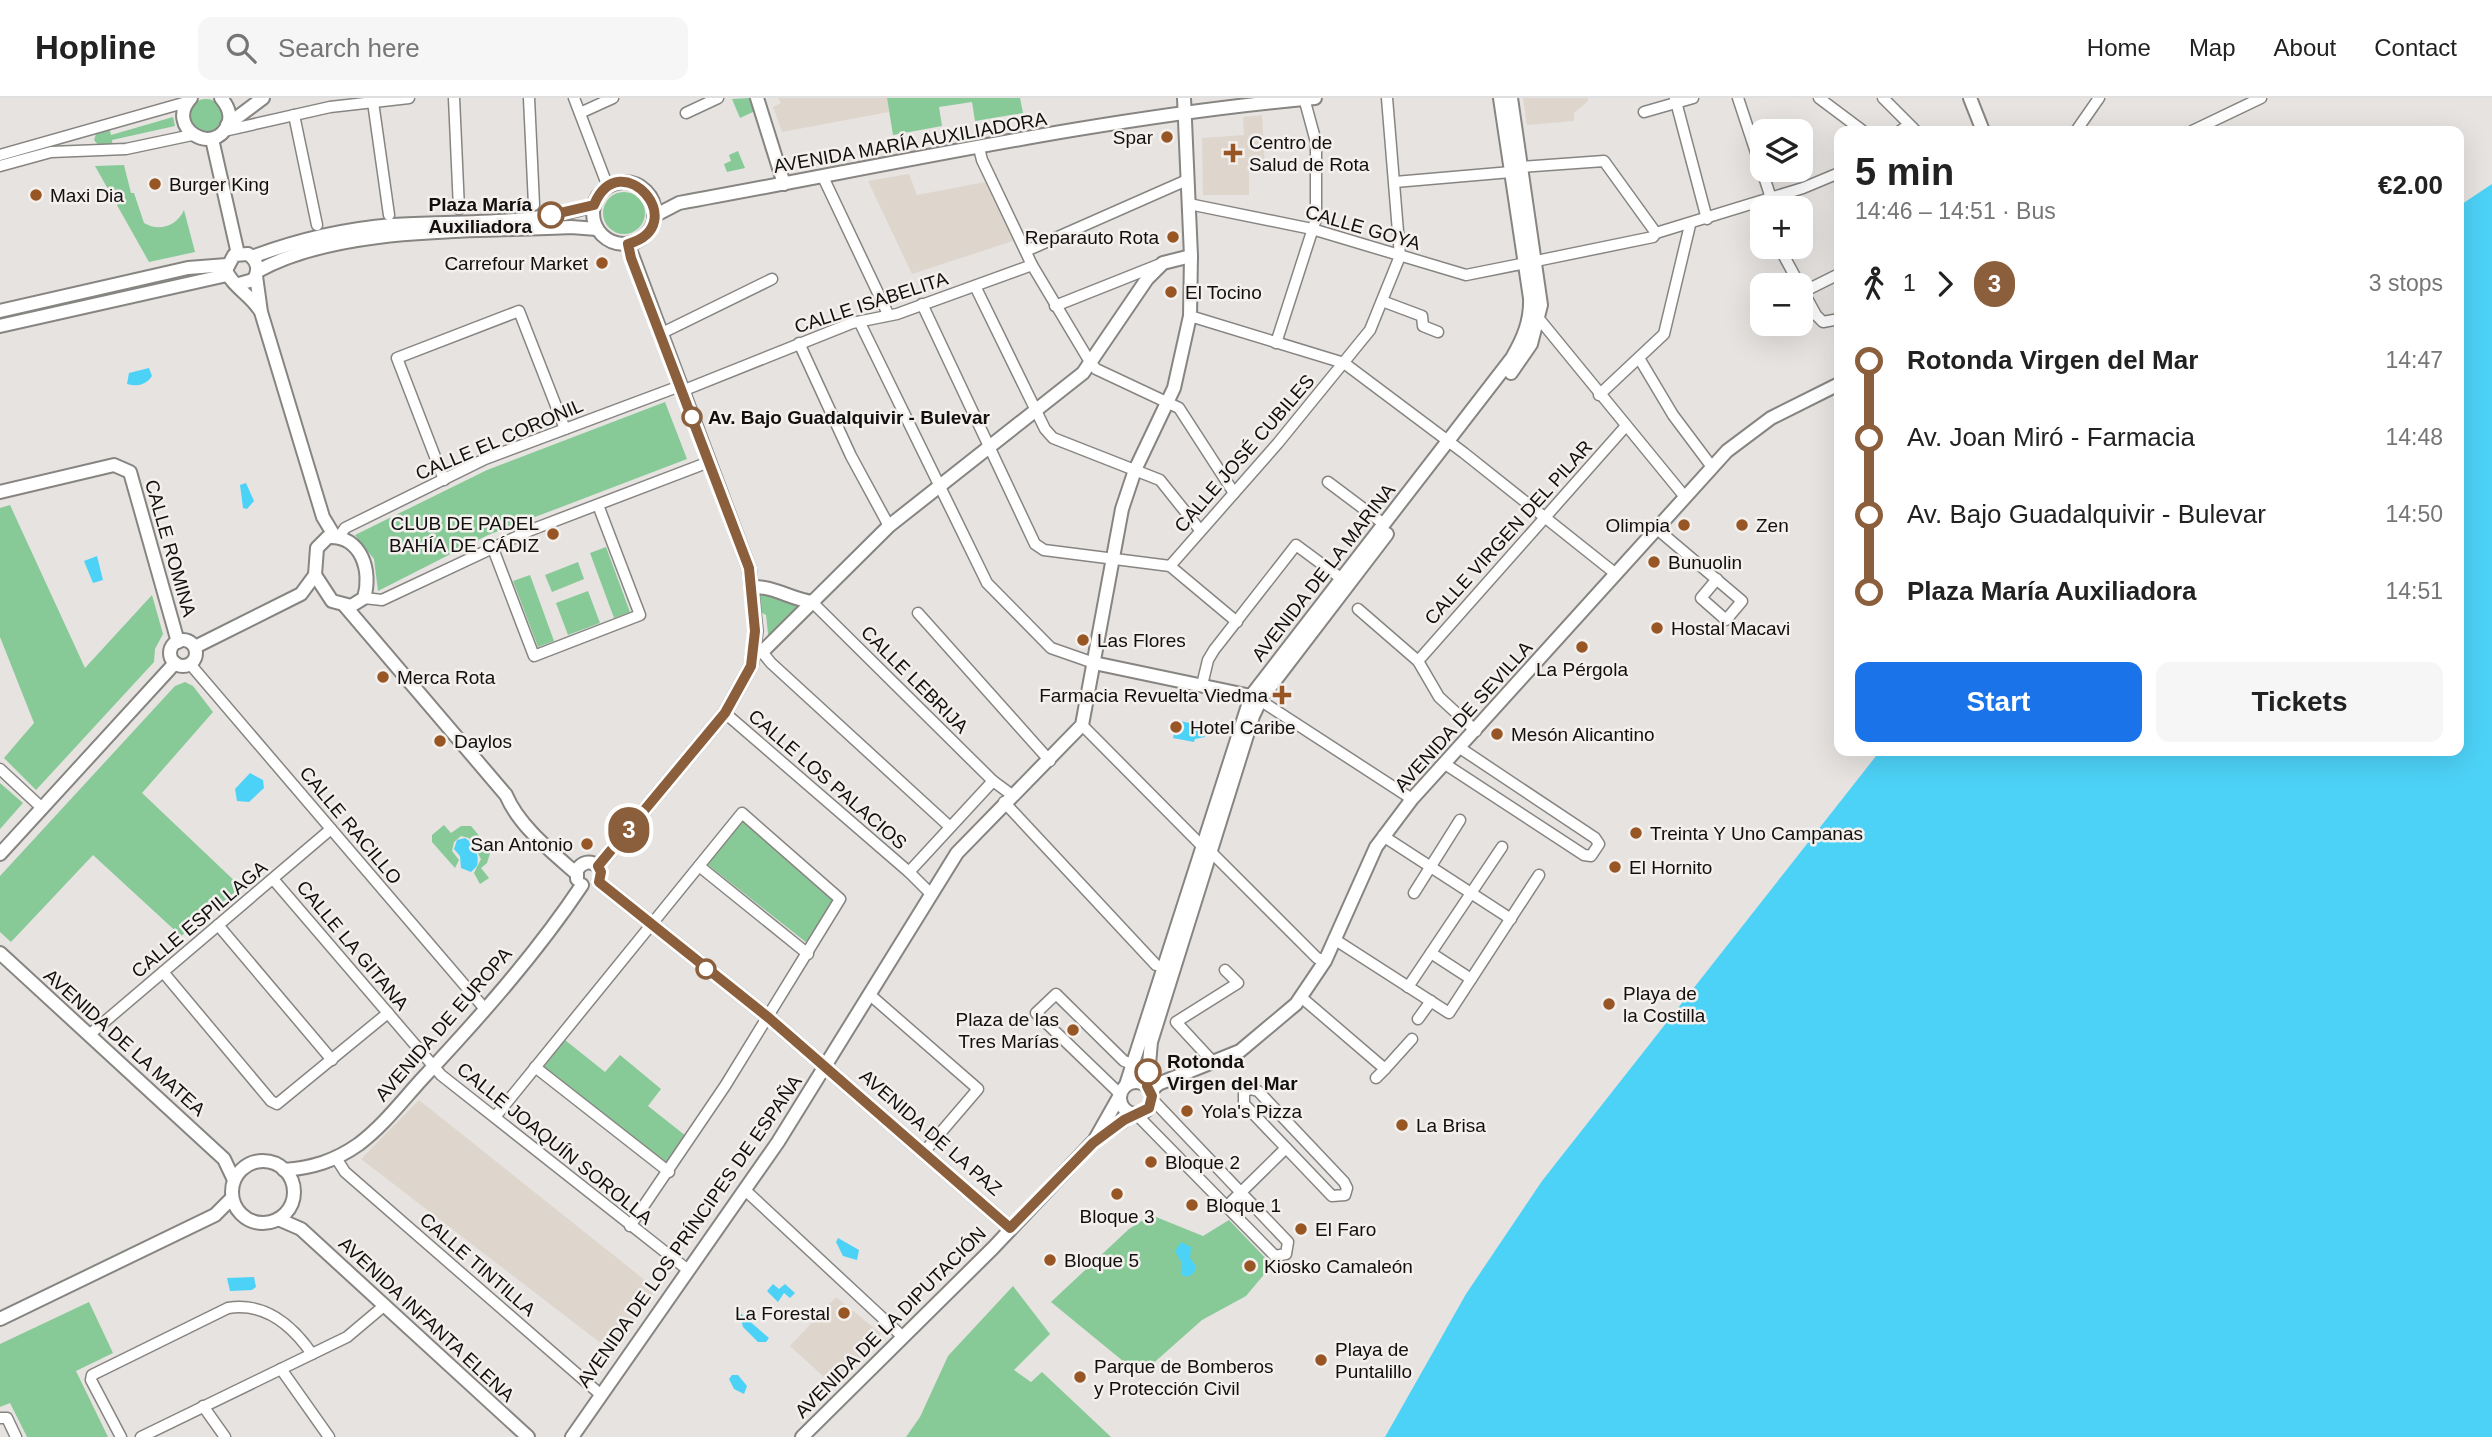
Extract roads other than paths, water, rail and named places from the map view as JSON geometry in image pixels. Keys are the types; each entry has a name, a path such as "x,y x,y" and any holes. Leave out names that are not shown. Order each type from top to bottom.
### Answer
{"street":[{"path":"221,98 229,112 226,128"},
{"path":"0,166 51,152 126,149 192,135 212,139 263,98"},
{"path":"226,128 409,98"},
{"path":"454,98 459,209"},
{"path":"529,98 534,205"},
{"path":"575,98 608,187"},
{"path":"580,113 613,98"},
{"path":"686,113 718,98"},
{"path":"757,98 784,184"},
{"path":"1184,98 1192,256 1190,316 1168,402 1135,470 1122,509 1082,725 1317,957 1325,961"},
{"path":"1276,343 1316,219 1315,142 1308,98"},
{"name":"AVENIDA MARÍA AUXILIADORA","path":"654,216 679,203 979,148 1184,112 1308,98"},
{"path":"1387,98 1400,256"},
{"name":"AVENIDA DE LA MARINA","path":"1122,1092 1256,697 1384,524 1525,356 1539,320 1516,169 1500,98"},
{"name":"AVENIDA DE LA MARINA","path":"1511,98 1516,169"},
{"path":"1644,112 1676,100 1693,98"},
{"path":"1738,98 1763,196"},
{"path":"1819,98 1856,126"},
{"path":"1883,98 1906,126"},
{"path":"1970,98 1981,126"},
{"path":"2079,126 2099,98"},
{"path":"2202,126 2261,98"},
{"path":"0,155 189,100"},
{"path":"189,100 183,116 192,135"},
{"path":"1676,100 1707,219"},
{"path":"373,102 389,215"},
{"path":"294,115 317,225"},
{"path":"93,128 90,141 95,150"},
{"path":"0,327 227,270 238,254 212,139"},
{"path":"979,148 982,160 1032,265 1090,362 1096,369 1178,408 1234,493"},
{"path":"1395,181 1604,161 1656,233"},
{"name":"CALLE GOYA","path":"1782,196 1834,175"},
{"path":"823,177 888,314"},
{"path":"1026,251 1187,180"},
{"path":"238,254 252,257 279,246 356,230 570,213 594,205 608,187 626,182 644,190 650,197 654,216 649,232 628,244 610,241 597,229 571,227 379,238 320,248 282,259 257,274 248,283 239,284"},
{"name":"AVENIDA MARÍA AUXILIADORA","path":"650,197 679,203"},
{"name":"CALLE GOYA","path":"1189,204 1312,229 1465,275 1653,237 1656,233 1750,207"},
{"path":"594,205 597,229"},
{"path":"1599,395 1664,334 1690,225"},
{"path":"628,244 744,553 752,587 758,652 949,826"},
{"path":"1055,306 1163,263 1192,256"},
{"name":"CALLE JOSÉ CUBILES","path":"1170,566 1370,330 1400,256"},
{"path":"252,257 257,274 261,312 323,517 332,538 356,548 364,561 368,575 363,599 367,633"},
{"name":"AVENIDA DE LA MARINA","path":"1256,697 1451,444 1522,341 1531,312 1531,262"},
{"path":"598,866 725,713 758,652 889,526 1083,373 1147,279 1163,263"},
{"name":"CALLE ISABELITA","path":"681,388 852,323 922,304 1032,265"},
{"path":"0,311 188,268 227,270 261,312"},
{"path":"1813,287 1834,276"},
{"path":"660,334 772,279"},
{"path":"975,286 1035,413 1053,438 1160,480 1200,530"},
{"path":"1382,301 1422,316 1423,326 1438,332"},
{"path":"922,304 1035,544 1044,550 1170,566 1237,622"},
{"path":"1813,308 1824,322 1834,320"},
{"path":"444,480 397,358 519,311 565,429"},
{"path":"1190,316 1344,363 1616,575"},
{"path":"1539,320 1685,497"},
{"path":"860,323 987,583 1051,649 1094,663 1256,697 1412,799"},
{"path":"799,342 851,456 889,526"},
{"path":"1639,358 1673,415 1712,467"},
{"name":"AVENIDA DE SEVILLA","path":"1150,1092 1158,1083 1253,1043 1301,997 1325,961 1366,867 1383,836 1412,799 1712,467 1743,438 1771,418 1834,386"},
{"name":"CALLE EL CORONIL","path":"332,538 345,528 485,460 681,388"},
{"name":"CALLE VIRGEN DEL PILAR","path":"1418,661 1625,427"},
{"path":"345,606 363,599 382,600 492,546 709,462"},
{"name":"CALLE ROMINA","path":"0,492 114,466 130,471 178,642"},
{"path":"1328,482 1384,524"},
{"path":"492,546 534,656 640,615 598,505"},
{"path":"1657,529 1717,579"},
{"path":"326,595 315,575 315,557 332,538"},
{"path":"1202,685 1208,660 1296,545 1342,579"},
{"path":"195,647 301,594 315,575"},
{"path":"752,587 771,589 795,600 812,602"},
{"path":"301,594 326,595 345,606 506,795 510,805 534,832 579,875 593,886 599,882 601,872 598,866 590,862 579,875"},
{"name":"CALLE LEBRIJA","path":"812,602 993,781 1156,965 1164,967"},
{"path":"1358,609 1418,661 1438,697 1476,731"},
{"path":"918,613 1050,761"},
{"path":"185,641 195,647 195,658 190,664 182,666 175,663 171,651 178,642 185,641"},
{"path":"0,854 175,663"},
{"name":"CALLE RACILLO","path":"190,664 485,1009"},
{"name":"CALLE LOS PALACIOS","path":"725,713 930,893"},
{"name":"AVENIDA DE LOS PRÍNCIPES DE ESPAÑA","path":"572,1437 745,1190 957,853 1008,799 1050,761 1082,725"},
{"path":"1445,764 1584,855 1591,856 1597,851 1599,844 1595,838 1460,748"},
{"path":"0,769 43,808"},
{"path":"909,872 993,781"},
{"path":"495,1117 743,813 840,899 769,1018 669,1172 630,1226"},
{"path":"1414,893 1461,820"},
{"name":"CALLE ESPILLAGA","path":"89,1035 331,829"},
{"path":"1383,836 1511,919"},
{"path":"1408,987 1502,847"},
{"name":"AVENIDA DE LA MARINA","path":"1150,1092 1151,1042 1206,849"},
{"path":"699,866 808,954"},
{"name":"AVENIDA DE EUROPA","path":"284,1170 315,1167 359,1144 434,1067 485,1009 564,911 579,875"},
{"path":"1334,939 1449,1013 1539,875"},
{"name":"CALLE LA GITANA","path":"273,878 434,1067"},
{"name":"AVENIDA DE LA PAZ","path":"599,882 769,1018 1010,1228"},
{"path":"218,925 332,1060"},
{"name":"AVENIDA DE LA MATEA","path":"0,953 224,1159 234,1180"},
{"path":"1431,953 1471,979"},
{"path":"1213,1062 1176,1022 1238,983 1225,970"},
{"path":"163,972 271,1101 277,1104 388,1013"},
{"path":"869,994 978,1089 924,1152"},
{"path":"1122,1092 1137,1082 1150,1092 1288,1242 1286,1254 1275,1256 1135,1114 1122,1107 1122,1092 1036,1013 1056,994 1124,1061 1132,1063"},
{"path":"1301,997 1385,1069"},
{"path":"1418,1019 1430,1001"},
{"path":"1377,1078 1412,1039"},
{"name":"CALLE JOAQUÍN SOROLLA","path":"434,1067 688,1270"},
{"path":"535,1067 669,1172"},
{"path":"1258,1091 1345,1182 1345,1195 1332,1196 1286,1148 1244,1104 1244,1092 1258,1091"},
{"name":"AVENIDA DE LA DIPUTACIÓN","path":"1093,1143 1122,1092"},
{"path":"1135,1114 1147,1110 1150,1092"},
{"name":"AVENIDA DE LA DIPUTACIÓN","path":"802,1437 1093,1143 1135,1114"},
{"path":"1227,1206 1286,1148"},
{"name":"CALLE TINTILLA","path":"336,1158 345,1172 600,1394"},
{"name":"AVENIDA DE LA MATEA","path":"224,1159 247,1166"},
{"path":"0,1319 215,1216 232,1198 234,1180 247,1166 270,1162 284,1170 294,1191 290,1206 278,1219 260,1223 243,1216 215,1216"},
{"name":"AVENIDA DE EUROPA","path":"294,1191 315,1167"},
{"path":"745,1190 903,1337"},
{"path":"232,1198 243,1216"},
{"name":"AVENIDA INFANTA ELENA","path":"290,1206 300,1228"},
{"name":"AVENIDA INFANTA ELENA","path":"278,1219 300,1228 528,1437"},
{"path":"121,1437 92,1375 228,1308 245,1305 268,1312 304,1343 312,1354"},
{"path":"141,1437 347,1337 385,1305"},
{"path":"281,1369 329,1437"},
{"path":"203,1406 225,1437"},
{"path":"0,1418 7,1418 16,1437"}],"water":[{"path":"2492,184 2492,1437 1385,1437 1466,1294 1542,1181 1876,756 2464,756 2464,203"},
{"path":"149,368 152,376 147,381 138,385 127,384 129,373"},
{"path":"246,483 254,501 247,509 243,508 240,485"},
{"path":"97,556 103,580 93,583 84,561"},
{"path":"1176,720 1198,725 1205,737 1195,739 1194,742 1173,738"},
{"path":"250,773 263,780 264,788 249,802 237,801 235,789"},
{"path":"465,838 474,846 478,858 477,866 471,872 461,868 460,856 454,849 457,840"},
{"path":"838,1238 859,1250 857,1260 843,1256 836,1242"},
{"path":"1181,1242 1191,1247 1190,1258 1196,1266 1194,1273 1187,1277 1182,1275 1182,1263 1175,1251"},
{"path":"254,1277 256,1287 252,1290 230,1291 227,1278"},
{"path":"773,1284 779,1289 785,1284 795,1293 790,1298 784,1293 778,1302 767,1291"},
{"path":"739,1312 769,1338 766,1342 758,1342 743,1327"},
{"path":"732,1375 738,1375 747,1386 744,1394 734,1389 729,1379"}],"place":[{"name":"Spar","path":"1167,137"},
{"name":"Centro de Salud de Rota","path":"1233,153"},
{"name":"Burger King","path":"155,184"},
{"name":"Maxi Dia","path":"36,195"},
{"name":"Plaza María Auxiliadora","path":"551,215"},
{"name":"Reparauto Rota","path":"1173,237"},
{"name":"Carrefour Market","path":"602,263"},
{"name":"El Tocino","path":"1171,292"},
{"name":"Av. Bajo Guadalquivir - Bulevar","path":"692,417"},
{"name":"Olimpia","path":"1684,525"},
{"name":"Zen","path":"1742,525"},
{"name":"CLUB DE PADEL BAHÍA DE CÁDIZ","path":"553,534"},
{"name":"Bunuolin","path":"1654,562"},
{"name":"Hostal Macavi","path":"1657,628"},
{"name":"Las Flores","path":"1083,640"},
{"name":"La Pérgola","path":"1582,647"},
{"name":"Merca Rota","path":"383,677"},
{"name":"Farmacia Revuelta Viedma","path":"1282,695"},
{"name":"Hotel Caribe","path":"1176,727"},
{"name":"Mesón Alicantino","path":"1497,734"},
{"name":"Daylos","path":"440,741"},
{"name":"Treinta Y Uno Campanas","path":"1636,833"},
{"name":"San Antonio","path":"587,844"},
{"name":"El Hornito","path":"1615,867"},
{"name":"Playa de la Costilla","path":"1609,1004"},
{"name":"Plaza de las Tres Marías","path":"1073,1030"},
{"name":"Rotonda Virgen del Mar","path":"1148,1072"},
{"name":"Yola's Pizza","path":"1187,1111"},
{"name":"La Brisa","path":"1402,1125"},
{"name":"Bloque 2","path":"1151,1162"},
{"name":"Bloque 3","path":"1117,1194"},
{"name":"Bloque 1","path":"1192,1205"},
{"name":"El Faro","path":"1301,1229"},
{"name":"Bloque 5","path":"1050,1260"},
{"name":"Kiosko Camaleón","path":"1250,1266"},
{"name":"La Forestal","path":"844,1313"},
{"name":"Playa de Puntalillo","path":"1321,1360"},
{"name":"Parque de Bomberos y Protección Civil","path":"1080,1377"}]}
